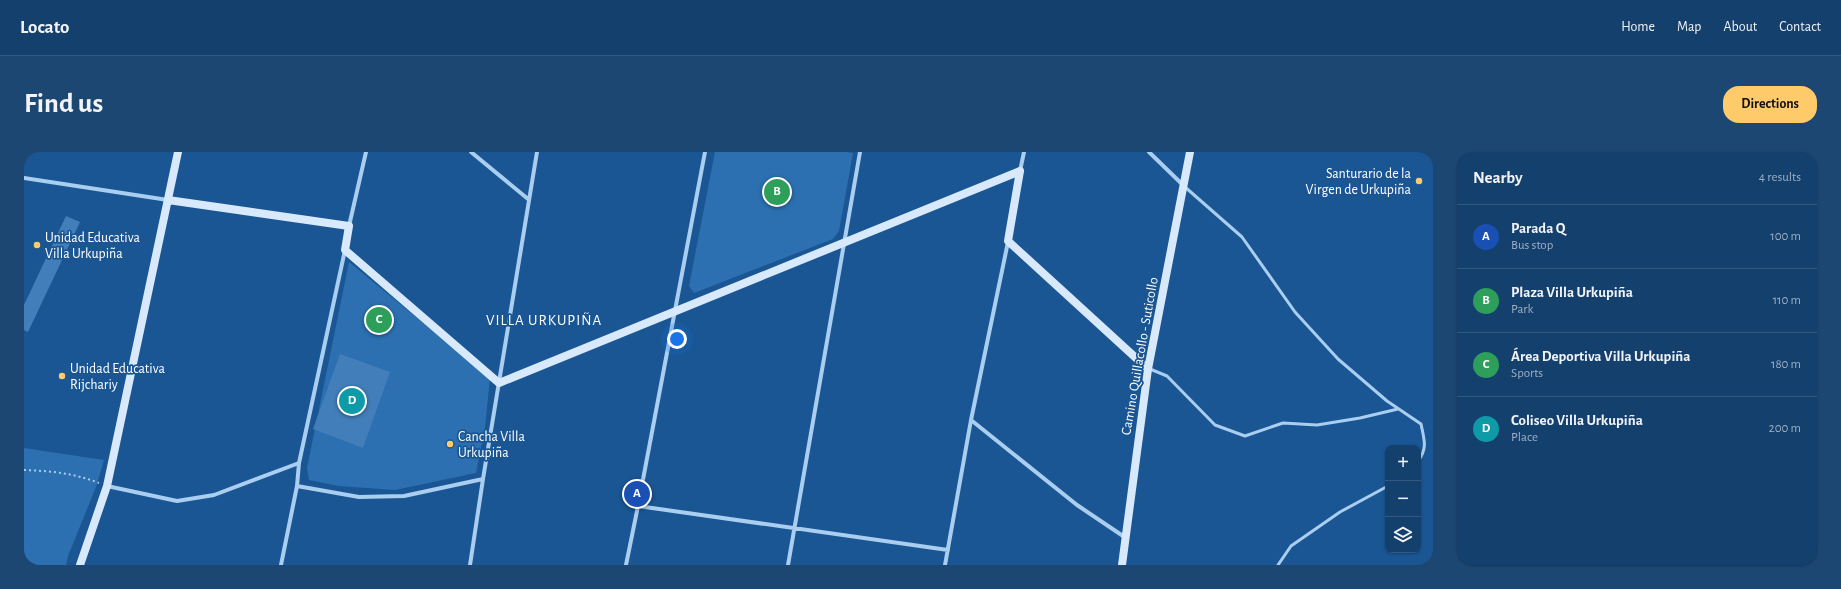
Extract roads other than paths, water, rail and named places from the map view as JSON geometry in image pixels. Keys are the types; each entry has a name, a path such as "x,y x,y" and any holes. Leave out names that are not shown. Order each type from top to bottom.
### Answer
{"street":[{"path":"80,565 106,486 178,152"},
{"path":"281,565 297,486 299,463 366,152"},
{"path":"471,152 528,199"},
{"path":"470,565 528,199 537,152"},
{"path":"626,565 705,152"},
{"path":"788,565 842,244 860,152"},
{"path":"945,565 971,420 1008,241 1024,152"},
{"path":"1149,152 1184,186"},
{"name":"Camino Quillacollo - Suticollo","path":"1122,565 1128,509 1148,369 1190,152"},
{"path":"499,383 674,310 842,244 1020,171"},
{"path":"24,178 349,226"},
{"path":"1008,241 1148,369"},
{"path":"345,250 499,383"},
{"path":"971,420 1077,505 1126,538"},
{"path":"106,486 177,501 214,495 299,463"},
{"path":"297,486 359,497 404,496 483,479"},
{"path":"638,506 948,550"}],"lane":[{"path":"1184,186 1242,237 1295,312 1338,359 1387,401 1421,424 1424,441 1424,453 1421,457"},
{"path":"1148,369 1167,376 1215,425 1245,436 1283,423 1317,426 1398,409"},
{"path":"1278,565 1291,546 1340,512 1385,488"}],"place":[{"name":"Santurario de la Virgen de Urkupiña","path":"1419,181"},
{"name":"Plaza Villa Urkupiña","path":"777,192"},
{"name":"Unidad Educativa Villa Urkupiña","path":"37,245"},
{"name":"Área Deportiva Villa Urkupiña","path":"379,320"},
{"name":"Unidad Educativa Rijchariy","path":"62,376"},
{"name":"Coliseo Villa Urkupiña","path":"352,401"},
{"name":"Cancha Villa Urkupiña","path":"450,444"},
{"name":"Parada Q","path":"637,494"}],"district":[{"name":"VILLA URKUPIÑA","path":"544,320"}]}
